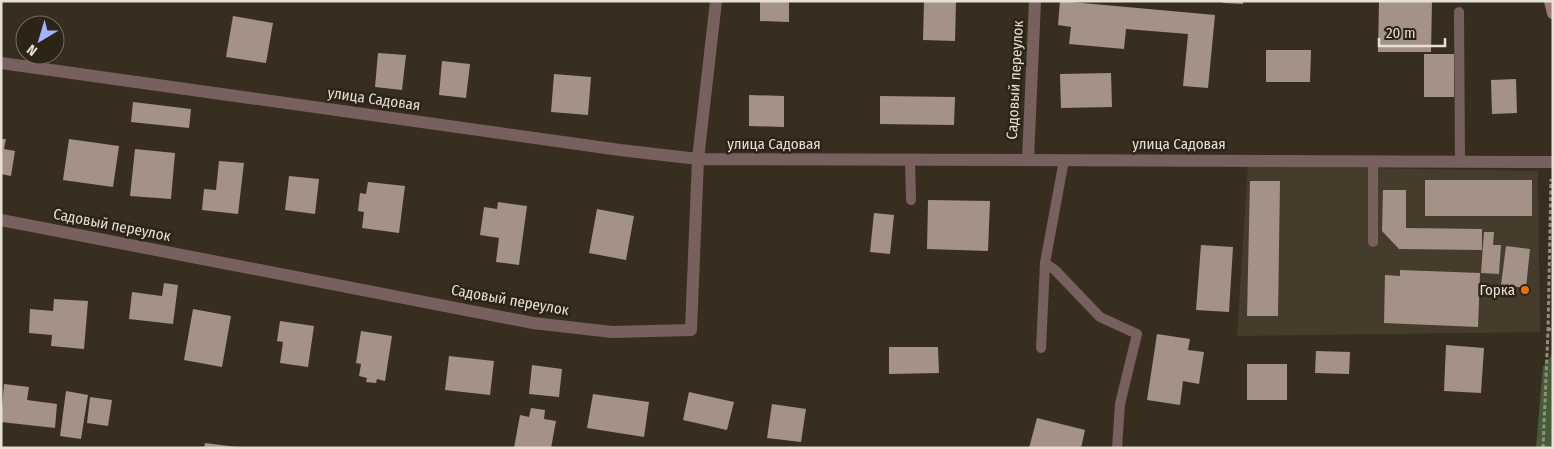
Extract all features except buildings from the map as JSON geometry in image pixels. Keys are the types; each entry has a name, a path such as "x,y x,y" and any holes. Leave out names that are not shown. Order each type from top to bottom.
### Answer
{"main road":[{"path":"1550,1 1553,13"}],"street":[{"name":"Садовый переулок","path":"1,220 533,323 612,332 691,330 698,159 716,1"},
{"name":"Садовый переулок","path":"1028,159 1035,1"},
{"name":"улица Садовая","path":"1,63 620,150 698,159 1552,162"}],"lane":[{"path":"1459,12 1460,161"},
{"path":"910,159 911,200"},
{"path":"1041,348 1045,263 1064,160"},
{"path":"1373,161 1373,242"},
{"path":"1045,263 1055,270 1100,316 1137,334 1120,404 1117,448"}],"path":[{"path":"1543,448 1552,162"},
{"path":"1548,331 1553,326"}],"shaded area":[{"path":"1248,166 1538,171 1540,332 1237,336"}],"green space":[{"path":"1553,354 1553,448 1536,448 1543,366"}],"place":[{"name":"Горка","path":"1525,290"}]}
